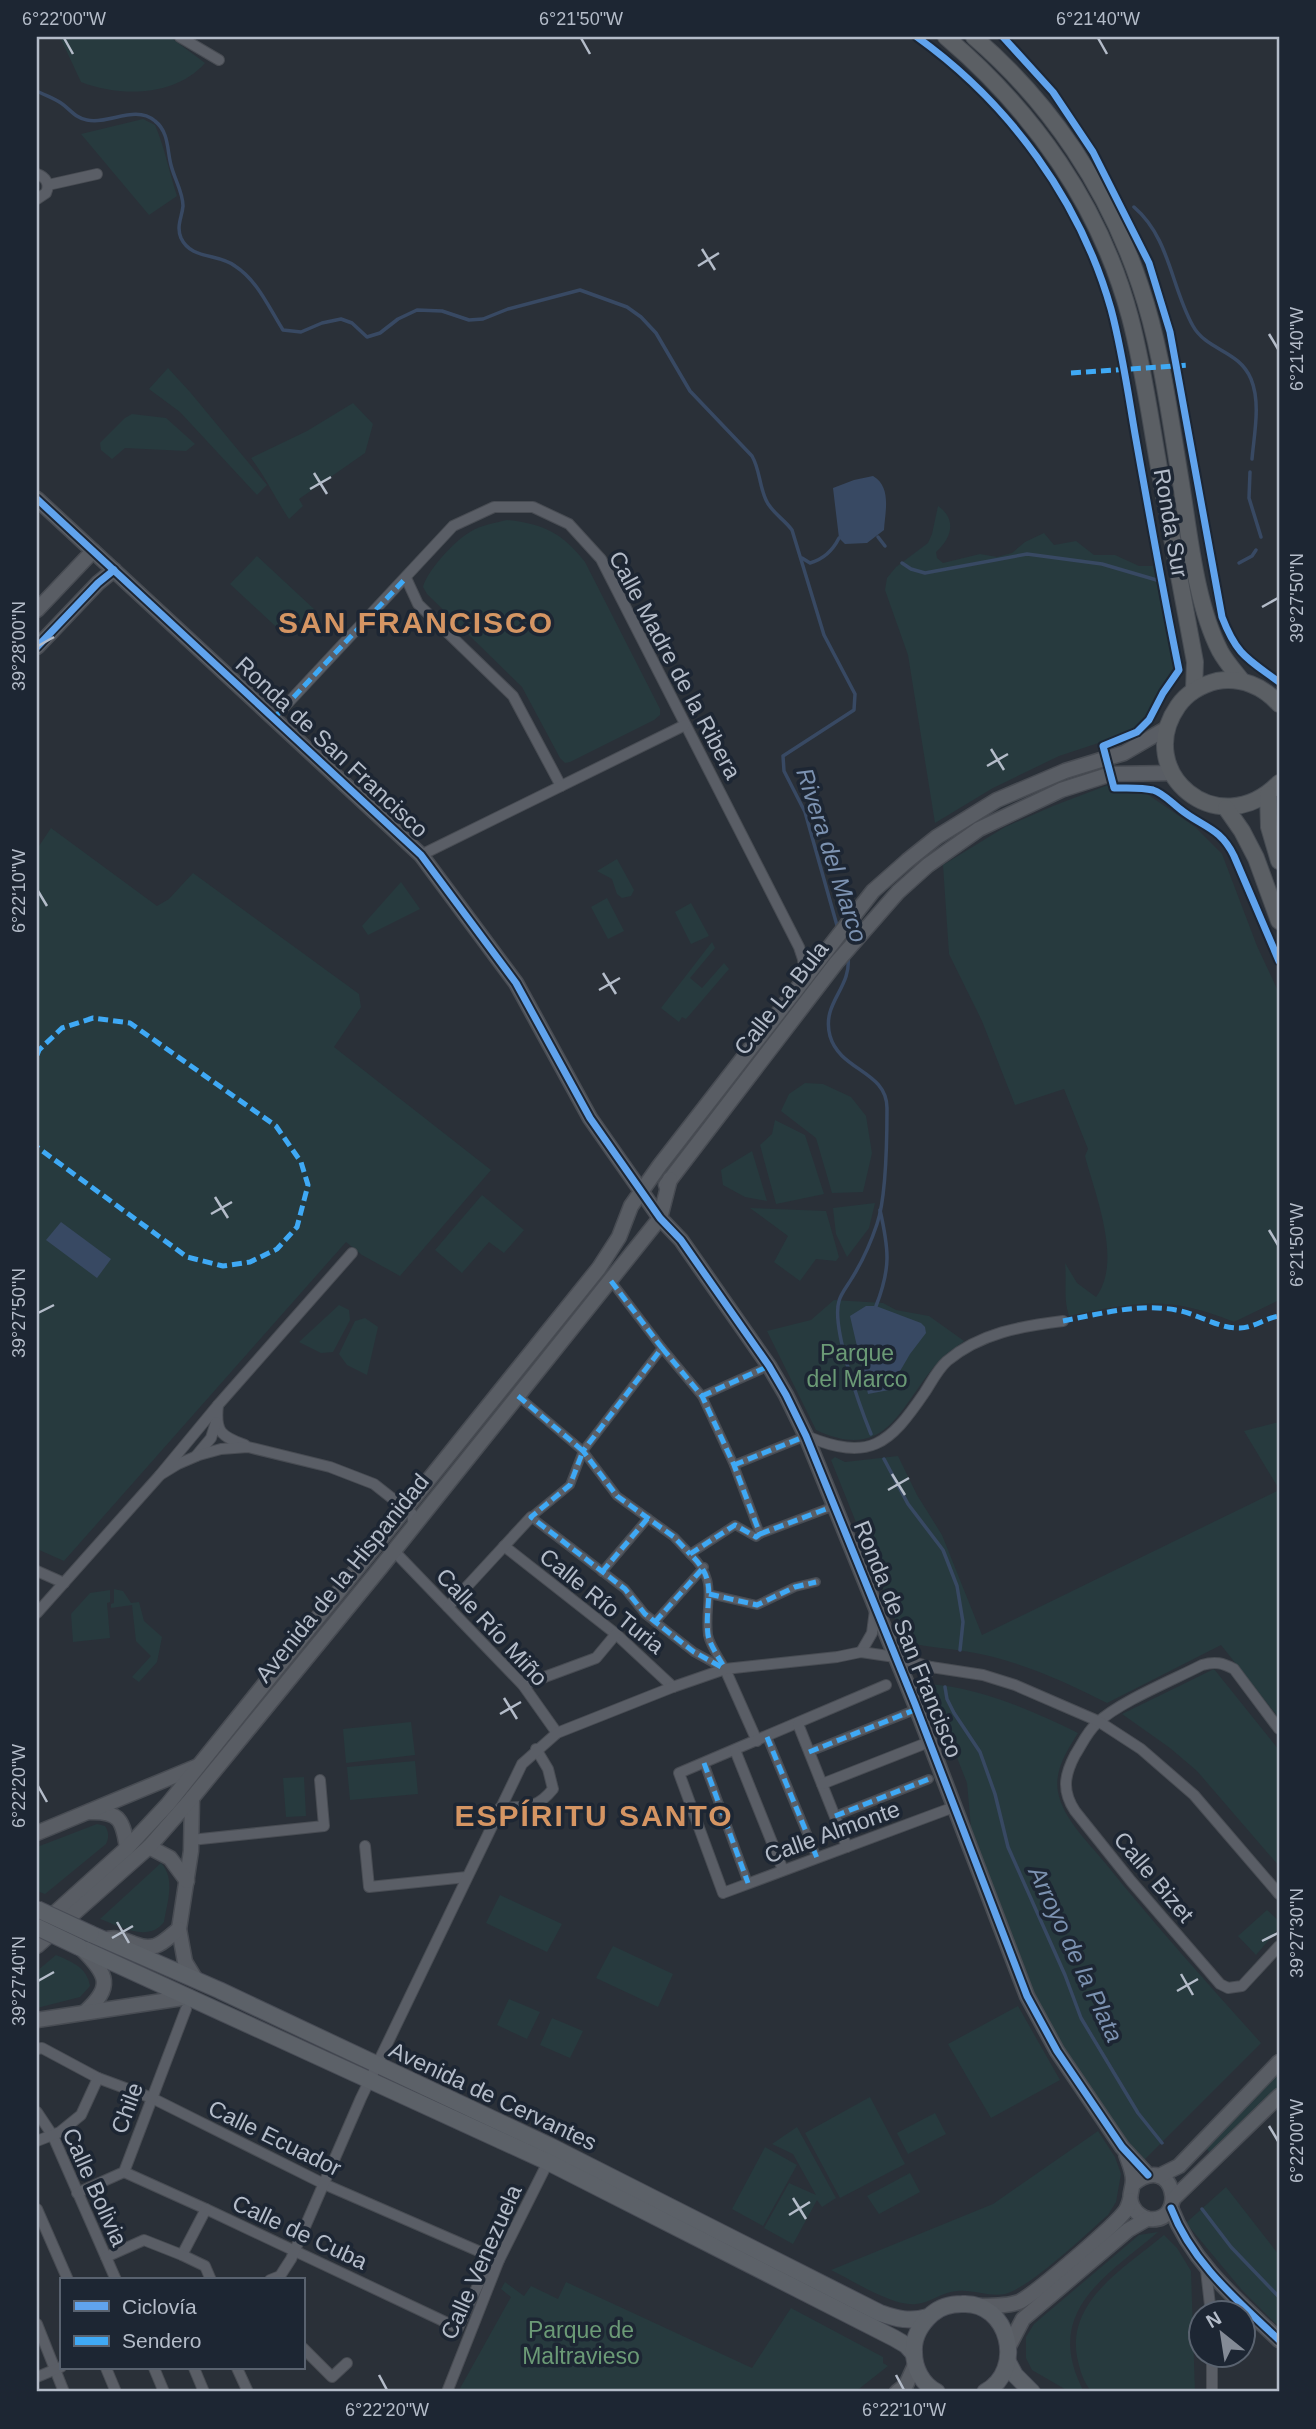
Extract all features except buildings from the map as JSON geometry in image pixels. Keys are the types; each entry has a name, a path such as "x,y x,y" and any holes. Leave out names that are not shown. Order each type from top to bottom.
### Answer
{"highway":[{"name":"Ronda Sur","path":"946,37 1011,97 1042,135 1090,216 1114,271 1130,316 1147,401 1195,662 1194,691"},
{"name":"Ronda Sur","path":"974,37 1026,86 1079,155 1123,240 1140,285 1156,343 1194,560 1208,624 1222,654 1242,681"},
{"path":"1274,789 1255,802 1241,807 1209,805 1194,798 1181,787 1172,773 1165,744 1167,728 1182,701 1209,683 1242,681 1258,686 1279,704"},
{"path":"1274,789 1269,827 1279,861"},
{"path":"1226,808 1256,858 1279,921"}],"main road":[{"name":"Ronda de San Francisco","path":"37,499 421,855 516,983 590,1118 647,1190 769,1366 806,1436 916,1707 1027,1996 1057,2051 1122,2147 1131,2167 1133,2184 1130,2200 1137,2213 1153,2219 1189,2243"},
{"path":"37,610 93,551"},
{"path":"37,647 98,583 114,570"},
{"name":"Calle La Bula","path":"1167,728 1124,753 1065,771 998,800 937,836 873,891 660,1165 647,1190 661,1191 836,963 898,892 928,865 967,837 1017,809 1061,790 1111,774 1172,773"},
{"path":"629,1167 660,1165"},
{"name":"Calle La Bula","path":"662,1213 670,1179"},
{"name":"Avenida de la Hispanidad","path":"37,1928 144,1832 202,1764 599,1268 619,1237 631,1206 647,1190"},
{"name":"Avenida de la Hispanidad","path":"37,1946 149,1847 192,1798 519,1396 662,1213"},
{"path":"37,1833 202,1764"},
{"path":"192,1798 187,1881 178,1929 185,1962 196,1980"},
{"path":"85,1812 104,1812 118,1818 124,1829 127,1848"},
{"path":"149,1847 170,1858 187,1881"},
{"name":"Avenida de Cervantes","path":"37,1909 196,1980 373,2074 906,2345 922,2379 937,2392"},
{"name":"Avenida de Cervantes","path":"37,1928 188,2003 551,2146 880,2313 914,2321 928,2318"},
{"path":"98,1937 119,1937 141,1946 154,1946 178,1929"},
{"path":"79,1947 100,1969 105,1986 100,1997 85,2012"},
{"path":"37,2020 85,2012 188,2003"},
{"path":"1133,2184 1179,2165 1279,2062"},
{"path":"985,2392 1002,2377 1008,2354 1023,2319 1128,2230 1153,2219 1173,2203 1279,2096"},
{"name":"Ronda de San Francisco","path":"1122,2147 1153,2175 1170,2185 1173,2203 1189,2243 1205,2266 1279,2340"},
{"path":"897,2392 906,2385 914,2359 916,2334 936,2311 951,2304 995,2306 1018,2302 1113,2224 1126,2210 1130,2200"},
{"path":"981,2306 1005,2331 1008,2354 1015,2375 1032,2392"}],"street":[{"path":"180,37 219,60"},
{"path":"37,174 44,177 48,184 46,193 37,199"},
{"path":"48,184 97,174"},
{"name":"Calle Madre de la Ribera","path":"273,719 453,526 494,507 533,507 569,524 601,559 800,951"},
{"path":"406,578 418,604 513,696 561,786"},
{"path":"421,855 685,725"},
{"name":"Calle La Bula","path":"800,951 804,977"},
{"path":"37,1613 352,1253"},
{"path":"599,1268 702,1396 734,1465 761,1534"},
{"path":"734,1465 806,1436 849,1449 886,1440 903,1423 945,1363 959,1353 990,1336 1013,1328 1059,1322"},
{"path":"448,1607 531,1517 570,1485 583,1451 662,1348"},
{"path":"702,1396 769,1366"},
{"path":"519,1396 583,1451 617,1496 674,1537 704,1567 709,1594 708,1638 757,1741"},
{"path":"196,1456 206,1445 216,1422 218,1405"},
{"path":"216,1422 220,1432 248,1447 330,1467 374,1484 412,1514 414,1525"},
{"path":"202,1424 202,1439 206,1445 217,1450"},
{"path":"160,1475 196,1456 217,1450 248,1447"},
{"path":"690,1554 735,1525 756,1537 834,1506"},
{"path":"531,1517 625,1589 655,1622 694,1652 725,1669"},
{"path":"602,1572 648,1518"},
{"name":"Calle Río Turia","path":"504,1546 616,1633 673,1687"},
{"name":"Calle Río Miño","path":"394,1551 523,1685 557,1733"},
{"path":"655,1622 704,1567"},
{"path":"37,1571 64,1583"},
{"path":"709,1594 757,1605 794,1587 816,1582"},
{"path":"861,1651 872,1633 876,1609"},
{"path":"523,1685 596,1658 616,1633"},
{"path":"276,2278 281,2276 295,2250 373,2074 522,1764 557,1733 673,1687 725,1669 837,1657 861,1651 931,1667 983,1675 1015,1685 1098,1721 1141,1749 1194,1794 1279,1894"},
{"path":"1098,1721 1202,1665 1214,1662 1234,1669 1279,1729"},
{"path":"809,1752 916,1707 919,1688 931,1667"},
{"path":"748,1883 704,1763 886,1685"},
{"name":"Calle Bizet","path":"1098,1721 1072,1760 1065,1788 1067,1799 1075,1811 1123,1871 1220,1983 1228,1988 1242,1986 1279,1946"},
{"path":"798,1724 847,1847"},
{"path":"767,1737 817,1858"},
{"path":"822,1784 929,1742"},
{"path":"500,1808 530,1806 543,1802 553,1789 548,1769 536,1749"},
{"path":"735,1750 783,1870"},
{"name":"Calle Almonte","path":"704,1763 679,1773 723,1893 954,1807"},
{"path":"835,1816 929,1779"},
{"path":"191,1840 324,1826 320,1780"},
{"path":"365,1846 369,1887 467,1877"},
{"name":"Chile","path":"124,2172 188,2003"},
{"name":"Calle Ecuador","path":"37,2049 42,2048 98,2078 152,2098 324,2184 495,2259"},
{"path":"37,2141 53,2136 81,2115 98,2078"},
{"name":"Calle Bolivia","path":"37,2112 53,2136 115,2278"},
{"name":"Calle Venezuela","path":"445,2392 495,2259 548,2162"},
{"path":"77,2193 124,2172"},
{"name":"Calle de Cuba","path":"124,2172 458,2328 495,2259"},
{"path":"37,2209 67,2278"},
{"path":"182,2255 206,2209"},
{"path":"106,2257 144,2240 205,2266 210,2278"},
{"path":"1205,2266 1211,2300"},
{"path":"1220,2300 1229,2292"},
{"path":"37,2324 58,2368 64,2392"},
{"path":"304,2349 332,2377 347,2363"},
{"path":"37,2377 58,2368"},
{"path":"107,2370 116,2392"},
{"path":"155,2370 164,2392"},
{"path":"195,2370 204,2392"},
{"path":"238,2370 248,2392"},
{"path":"1212,2370 1212,2392"}],"green space":[{"path":"60,37 170,37 205,63 193,74 163,88 129,92 96,87 81,82"},
{"path":"143,119 155,125 177,196 149,215 81,134"},
{"path":"168,368 267,485 257,495 180,412 149,389"},
{"path":"353,403 373,424 365,453 299,499 303,506 289,519 251,458 307,431"},
{"path":"132,414 166,418 195,444 186,451 125,448 112,459 101,450 100,443"},
{"path":"938,506 950,523 949,535 936,552 937,558 943,563 980,554 997,557 1012,553 1025,542 1044,533 1054,545 1076,541 1094,555 1115,555 1139,566 1153,566 1174,667 1154,698 1144,721 1129,733 1059,756 993,788 935,823 908,655 885,590 887,578 896,567 928,543"},
{"path":"507,520 542,527 560,537 585,562 660,709 660,715 654,720 570,762 565,763 560,758 522,687 423,587 435,565 464,536 488,524"},
{"path":"257,556 314,609 287,637 230,584"},
{"path":"1108,785 1137,787 1195,827 1222,854 1257,946 1279,993 1279,1300 1234,1322 1190,1308 1152,1304 1114,1307 1069,1316 1065,1263 1077,1283 1096,1297 1104,1282 1107,1265 1107,1247 1100,1208 1085,1156 1088,1149 1064,1089 1015,1105 982,1021 949,954 943,865 1005,827"},
{"path":"51,828 157,906 169,899 193,873 359,994 361,1007 334,1047 491,1170 400,1276 362,1255 346,1242 64,1561 37,1549 37,849"},
{"path":"617,859 634,890 631,896 622,898 617,894 612,879 597,871"},
{"path":"401,882 420,909 368,935 362,926"},
{"path":"607,898 624,931 608,939 591,907"},
{"path":"691,903 709,936 691,944 675,912"},
{"path":"712,942 715,948 690,978 702,988 724,963 729,969 686,1019 682,1017 679,1022 661,1008"},
{"path":"805,1083 823,1084 851,1097 866,1116 872,1153 863,1192 832,1193 816,1138 781,1111 789,1094"},
{"path":"775,1120 805,1135 824,1194 776,1204 760,1145 772,1134"},
{"path":"752,1151 767,1201 745,1197 723,1185 721,1170"},
{"path":"482,1195 524,1230 504,1253 489,1242 462,1273 435,1250"},
{"path":"875,1203 869,1228 847,1257 836,1234 833,1208"},
{"path":"750,1208 826,1211 839,1257 836,1261 816,1259 800,1281 774,1262 788,1236"},
{"name":"Parque del Marco","path":"834,1300 883,1303 896,1310 929,1316 964,1341 942,1358 892,1423 878,1434 862,1439 841,1439 816,1430 767,1331 811,1320"},
{"path":"339,1305 349,1310 350,1320 333,1352 321,1353 299,1342"},
{"path":"365,1318 378,1327 367,1375 347,1365 339,1354 355,1321"},
{"path":"1279,1422 1279,1489 1244,1431"},
{"path":"898,1456 917,1495 942,1535 982,1635 1279,1490 1279,1718 1221,1645 1107,1703 1048,1675 1001,1659 904,1642 831,1460 835,1457 845,1462"},
{"path":"114,1589 123,1591 131,1603 139,1602 144,1621 162,1637 157,1662 139,1682 132,1677 151,1656 136,1641 132,1605 111,1608 114,1603"},
{"path":"110,1590 110,1602 107,1603 110,1638 73,1642 71,1614 90,1593"},
{"path":"1214,1669 1279,1750 1279,1866 1197,1771 1122,1714"},
{"path":"929,1684 987,1695 1024,1708 1078,1733 1062,1761 1058,1776 1058,1792 1065,1812 1143,1909 1261,2043 1143,2161 1110,2120 1070,2058 1032,1990 972,1839 967,1783 945,1727 934,1710 922,1705"},
{"path":"411,1722 415,1755 346,1763 343,1729"},
{"path":"415,1761 418,1794 350,1800 347,1767"},
{"path":"304,1777 306,1816 286,1817 283,1778"},
{"path":"97,1824 106,1828 106,1844 45,1894 37,1891 37,1847"},
{"path":"161,1863 166,1869 169,1884 164,1922 157,1928 142,1932 125,1929 100,1919"},
{"path":"500,1895 562,1924 547,1952 486,1923"},
{"path":"1267,1910 1279,1921 1279,1928 1256,1955 1238,1936"},
{"path":"613,1946 673,1974 658,2007 596,1978"},
{"path":"56,1955 82,1970 90,1986 80,1997 37,2008 37,1971"},
{"path":"509,1999 540,2012 527,2039 497,2025"},
{"path":"1018,2006 1060,2080 991,2118 948,2044"},
{"path":"552,2018 583,2031 570,2058 540,2045"},
{"path":"1279,2069 1279,2087 1215,2152 1210,2153 1207,2143"},
{"path":"870,2097 905,2164 840,2198 805,2133"},
{"path":"935,2113 946,2134 908,2154 897,2133"},
{"path":"797,2127 836,2198 822,2207 817,2200 793,2244 764,2228 789,2183 816,2195 793,2154 772,2144"},
{"path":"1098,2131 1115,2157 1121,2174 1116,2202 1108,2215 1073,2246 1016,2289 999,2295 957,2291 921,2303 907,2304 885,2297 831,2270 993,2204"},
{"path":"765,2147 797,2165 763,2226 732,2209"},
{"path":"910,2173 920,2192 879,2214 867,2196"},
{"path":"1226,2187 1279,2255 1279,2327 1256,2304 1256,2300 1252,2300 1241,2289 1186,2223"},
{"path":"1158,2232 1100,2282 1085,2299 1075,2318 1070,2340 1073,2364 1084,2392 1070,2392 1032,2370 1026,2358 1026,2337 1034,2324 1139,2235"},
{"path":"1164,2235 1177,2248 1191,2271 1192,2300 1186,2300 1186,2370 1194,2370 1195,2392 1092,2392 1084,2380 1077,2357 1076,2337 1081,2318 1090,2302 1118,2272"},
{"name":"Parque de Maltravieso","path":"505,2282 524,2296 531,2286 558,2299 566,2282 752,2368 791,2308 883,2357 883,2363 888,2366 855,2392 458,2392 511,2297 501,2289"}],"water":[{"path":"873,476 885,493 884,530 867,543 845,544 839,538 833,488"},
{"path":"61,1222 111,1259 97,1278 46,1240"},
{"path":"866,1306 876,1306 921,1323 926,1333 889,1390 868,1394 850,1316"}],"waterway":[{"name":"Rivera del Marco","path":"37,91 58,101 83,119 95,121 139,114 160,125 182,196 179,229 185,245 198,253 228,262 243,272 262,295 283,330 301,332 341,319 352,323 367,337 380,333 398,319 417,310 442,311 469,320 483,319 508,309 580,290 627,307 641,317 656,333 690,391 752,456 768,504 792,530 824,635 855,694 854,710 783,756 784,771 805,812 838,929"},
{"path":"1134,207 1146,219 1163,248 1193,326 1206,341 1239,362 1251,379 1256,398 1252,459"},
{"path":"1250,472 1249,498 1261,537"},
{"path":"878,537 885,546"},
{"path":"802,558 810,563 820,559 831,550 839,538"},
{"path":"1239,563 1252,556 1256,550"},
{"path":"902,563 925,573 1027,554 1102,564 1160,581"},
{"name":"Rivera del Marco","path":"848,956 846,978 830,1014 830,1036 843,1057 880,1086 887,1108 880,1213 866,1252 840,1298 838,1313 848,1367 871,1434"},
{"name":"Rivera del Marco","path":"876,1306 887,1259 880,1210"},
{"name":"Rivera del Marco","path":"884,1459 908,1504 943,1550 957,1586 963,1622 960,1650"},
{"name":"Arroyo de la Plata","path":"945,1687 954,1713 980,1752 995,1794 1008,1847 1065,1975 1081,2018 1138,2113 1162,2143"},
{"name":"Arroyo de la Plata","path":"1202,2209 1231,2247 1279,2297"}],"marked path":[{"path":"1071,373 1189,365"},
{"path":"273,719 406,578"},
{"path":"37,1055 62,1028 93,1018 130,1023 276,1126 301,1162 308,1185 297,1227 277,1249 250,1262 223,1266 187,1257 37,1147"},
{"path":"611,1281 662,1348 583,1451 617,1496 674,1537 690,1554"},
{"path":"1063,1321 1119,1310 1162,1308 1184,1312 1222,1326 1238,1328 1279,1316"},
{"path":"662,1348 702,1396 734,1465 760,1534 756,1537 735,1525 690,1554 699,1564 708,1583 708,1635 725,1669"},
{"path":"702,1396 769,1366"},
{"path":"518,1396 583,1451 570,1485 531,1517 625,1589 645,1614 694,1652 725,1669"},
{"path":"734,1465 806,1436"},
{"path":"760,1534 834,1506"},
{"path":"602,1572 648,1518"},
{"path":"655,1622 704,1567"},
{"path":"709,1594 757,1605 795,1587 816,1582"},
{"path":"809,1752 917,1709"},
{"path":"767,1737 817,1858"},
{"path":"704,1763 748,1883"},
{"path":"835,1816 929,1779"}],"cycle path":[{"path":"917,37 982,92 1011,123 1037,157 1081,230 1111,309 1122,356 1179,670 1149,720 1137,732 1103,746 1114,788 1157,791 1223,839 1234,856 1279,961"},
{"path":"1003,37 1053,92 1093,152 1149,263 1170,332 1222,617 1244,656 1279,682"},
{"path":"37,499 421,855 516,983 590,1118 660,1218 681,1240 769,1366 786,1395 806,1436 915,1704 1027,1996 1057,2051 1122,2147 1148,2175"},
{"path":"37,647 98,583 114,570"},
{"path":"1171,2208 1180,2228 1204,2264 1232,2296 1279,2340"}],"district":[{"name":"SAN FRANCISCO","path":"416,622"},
{"name":"ESPÍRITU SANTO","path":"594,1815"}]}
